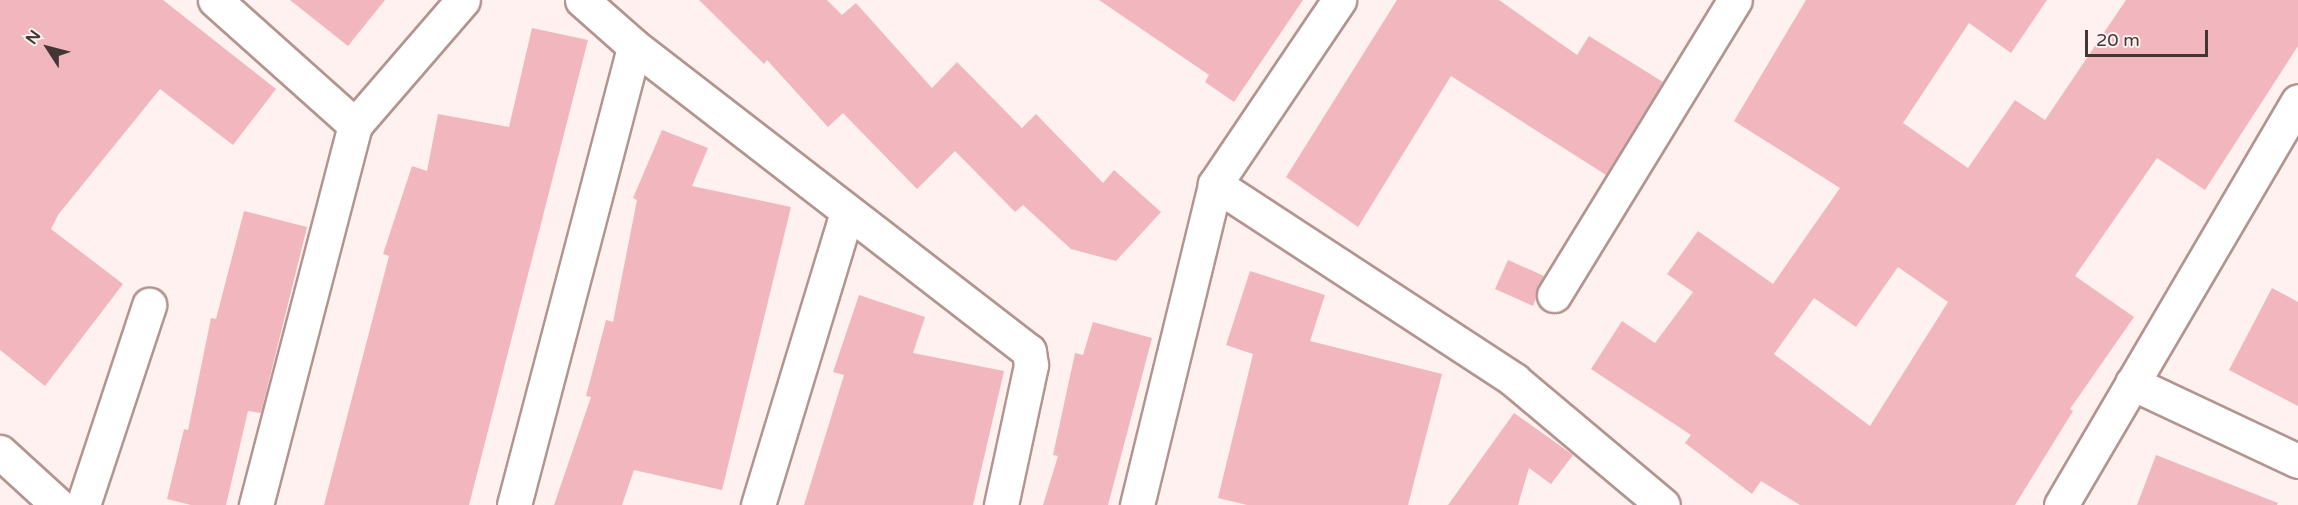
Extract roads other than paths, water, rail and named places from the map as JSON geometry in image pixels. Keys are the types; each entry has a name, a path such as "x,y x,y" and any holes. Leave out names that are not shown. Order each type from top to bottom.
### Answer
{"street":[{"path":"215,0 355,125"},
{"path":"256,505 355,125 463,0"},
{"path":"582,0 634,46 847,212 1017,338 1029,351 1031,365 1000,505"},
{"path":"1137,505 1215,184 1339,0"},
{"path":"1554,295 1735,0"},
{"path":"514,505 634,46"},
{"path":"2061,505 2298,101"},
{"path":"1215,184 1514,380 1663,505"},
{"path":"758,505 847,212"},
{"path":"83,505 148,305"},
{"path":"2132,383 2298,461"},
{"path":"0,452 58,505"}]}
